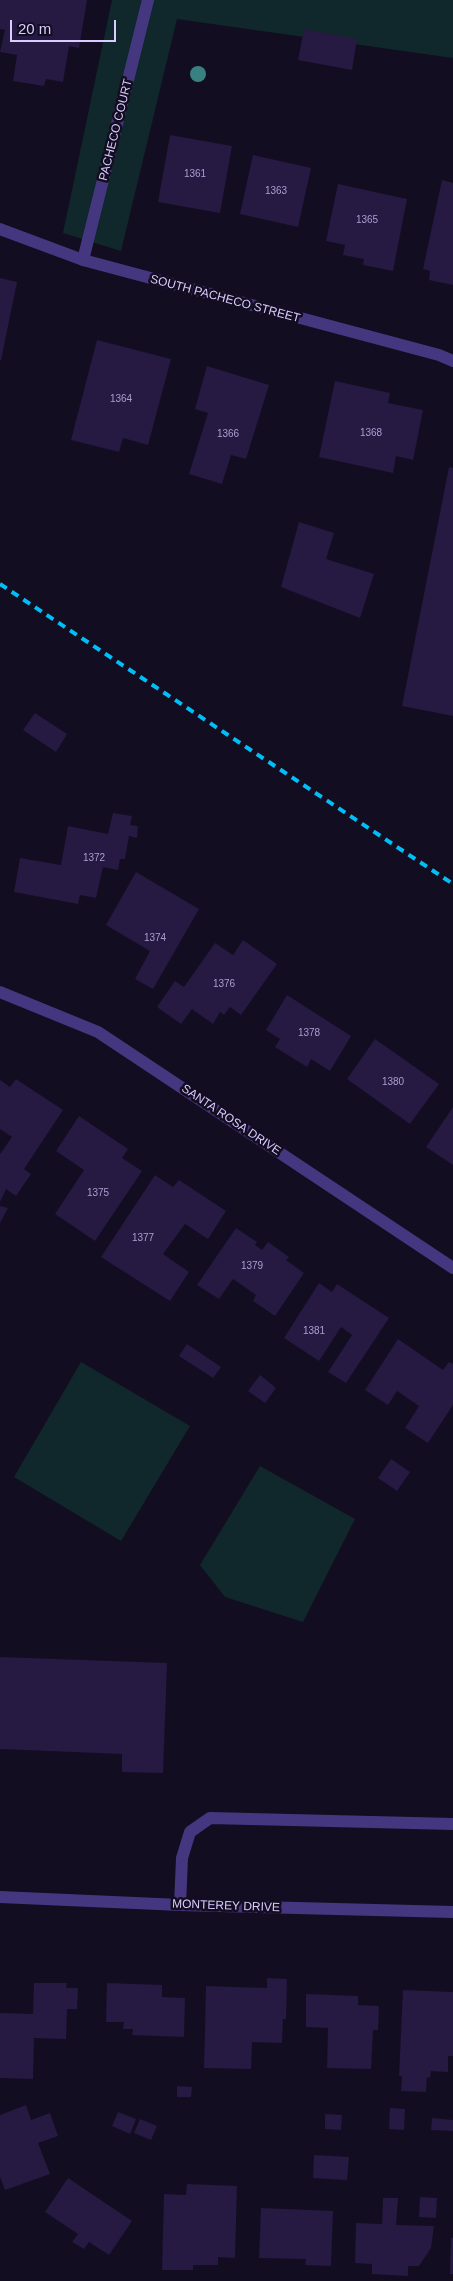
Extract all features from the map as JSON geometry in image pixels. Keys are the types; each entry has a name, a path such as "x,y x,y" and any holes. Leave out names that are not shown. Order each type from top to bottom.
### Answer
{"street":[{"name":"PACHECO COURT","path":"83,260 148,0"},
{"name":"SOUTH PACHECO STREET","path":"0,230 83,260 430,352 453,360"},
{"name":"SANTA ROSA DRIVE","path":"0,992 98,1032 453,1268"},
{"path":"180,1904 182,1858 190,1832 210,1818 453,1824"},
{"name":"MONTEREY DRIVE","path":"0,1897 453,1912"}],"green space":[{"path":"112,0 453,0 453,58 177,19 121,251 63,233"},
{"path":"81,1362 190,1426 121,1541 14,1477"},
{"path":"260,1466 355,1519 303,1622 225,1597 200,1565"}],"building":[{"path":"0,0 87,0 79,48 69,46 63,82 46,79 44,86 13,81 17,55 0,52 5,30 0,29"},
{"path":"304,29 357,39 352,70 298,60"},
{"path":"170,135 232,146 220,213 158,202"},
{"path":"253,155 311,168 298,227 240,214"},
{"path":"442,180 453,183 453,285 429,280 430,271 423,269"},
{"path":"338,184 407,199 393,271 363,265 364,259 343,255 345,245 326,241"},
{"path":"0,278 17,282 1,360 0,360"},
{"path":"97,340 171,359 148,445 123,438 119,452 71,440"},
{"path":"207,366 269,385 246,459 231,455 222,484 189,474 208,413 195,409"},
{"path":"335,381 390,393 388,403 423,410 413,460 396,456 393,473 319,457"},
{"path":"449,467 453,468 453,716 402,706"},
{"path":"299,522 334,533 326,559 374,574 360,618 281,587"},
{"path":"35,713 67,734 56,752 23,730"},
{"path":"113,813 132,816 130,825 138,826 137,838 129,836 125,859 120,859 118,870 103,867 96,898 80,895 78,904 14,892 20,858 61,865 68,826 108,834"},
{"path":"136,872 199,909 153,989 135,979 150,951 106,925"},
{"path":"243,940 277,964 241,1015 230,1007 224,1015 220,1012 213,1024 192,1009 181,1024 157,1007 175,981 184,987 215,943 233,955"},
{"path":"287,995 351,1036 330,1071 311,1059 307,1067 275,1047 280,1039 266,1030"},
{"path":"375,1039 439,1084 410,1124 347,1079"},
{"path":"16,1079 63,1110 24,1169 31,1174 16,1196 6,1189 0,1202 0,1154 12,1137 0,1129 0,1080 10,1087"},
{"path":"453,1107 453,1165 426,1147"},
{"path":"79,1116 128,1149 122,1158 142,1171 95,1241 55,1214 84,1170 56,1151"},
{"path":"155,1175 173,1187 179,1180 226,1211 208,1239 185,1224 163,1254 189,1272 170,1301 101,1257"},
{"path":"0,1206 8,1208 0,1223"},
{"path":"236,1228 257,1242 255,1245 262,1250 268,1242 289,1257 286,1260 304,1273 275,1316 253,1301 256,1295 233,1279 219,1299 197,1285"},
{"path":"319,1283 332,1292 337,1284 389,1318 346,1383 328,1372 352,1335 341,1327 319,1361 284,1338"},
{"path":"398,1339 443,1370 449,1362 453,1364 453,1405 428,1443 405,1428 419,1406 397,1391 388,1405 365,1390"},
{"path":"187,1344 221,1367 213,1378 179,1356"},
{"path":"260,1375 276,1388 265,1403 248,1391"},
{"path":"391,1459 410,1472 397,1491 378,1478"},
{"path":"0,1657 167,1663 163,1773 122,1772 122,1754 0,1749"},
{"path":"267,1978 287,1979 286,2019 283,2019 282,2043 252,2042 251,2069 204,2068 206,1986 267,1988"},
{"path":"34,1983 67,1983 66,1988 78,1988 77,2009 67,2009 66,2039 34,2038 33,2079 0,2078 0,2013 33,2014"},
{"path":"107,1983 162,1985 162,1997 185,1998 184,2037 132,2035 133,2029 123,2029 124,2022 106,2022"},
{"path":"403,1990 453,1992 453,2056 448,2056 448,2072 431,2071 430,2078 427,2077 426,2092 401,2091 402,2076 399,2076"},
{"path":"306,1994 358,1996 358,2005 379,2006 378,2030 373,2030 371,2069 327,2068 328,2028 306,2027"},
{"path":"177,2086 192,2087 191,2097 177,2097"},
{"path":"26,2105 31,2120 50,2113 58,2136 38,2143 50,2174 5,2190 0,2177 0,2115"},
{"path":"390,2108 405,2109 404,2130 389,2129"},
{"path":"118,2112 136,2119 130,2134 112,2126"},
{"path":"325,2114 342,2115 341,2130 325,2129"},
{"path":"432,2118 453,2120 453,2131 431,2130"},
{"path":"140,2119 157,2126 151,2140 134,2133"},
{"path":"314,2155 349,2157 347,2180 313,2178"},
{"path":"68,2178 132,2221 109,2255 89,2242 84,2249 72,2242 78,2234 45,2212"},
{"path":"187,2184 237,2186 235,2258 218,2257 218,2265 193,2265 193,2270 162,2270 164,2194 186,2195"},
{"path":"420,2197 437,2198 436,2218 419,2217"},
{"path":"383,2198 398,2198 396,2225 434,2226 431,2248 419,2266 408,2266 408,2276 372,2274 372,2264 355,2263 356,2223 382,2224"},
{"path":"261,2208 333,2211 331,2266 305,2265 306,2259 259,2258"},
{"path":"451,2238 453,2238 453,2274 450,2274"}],"railway":[{"path":"0,584 453,884"}]}
